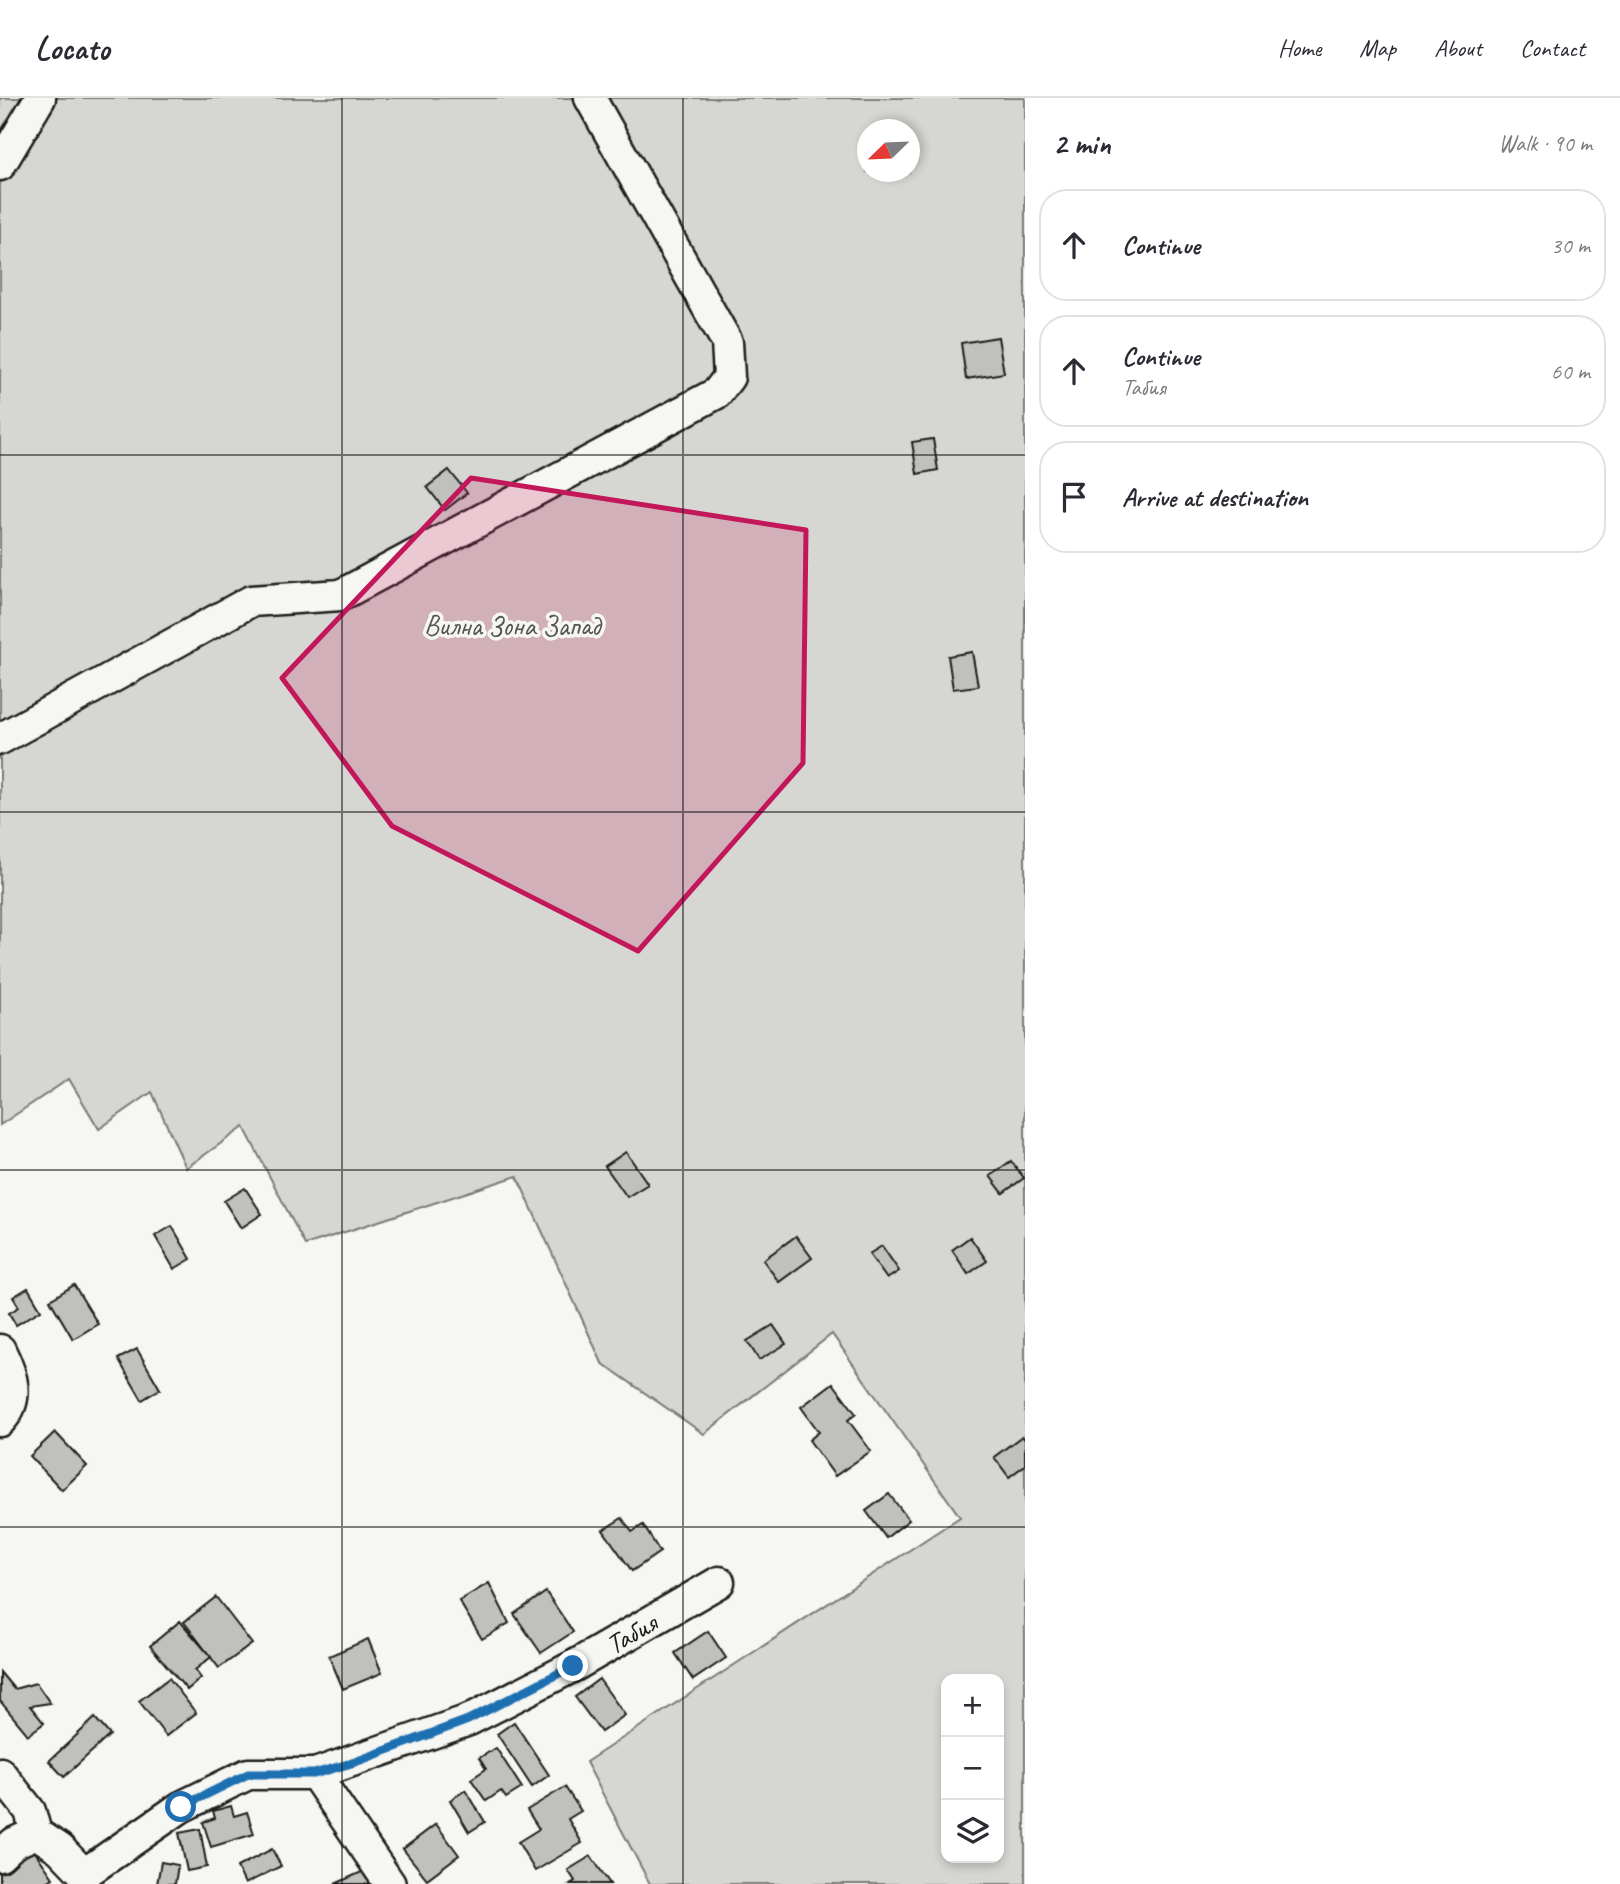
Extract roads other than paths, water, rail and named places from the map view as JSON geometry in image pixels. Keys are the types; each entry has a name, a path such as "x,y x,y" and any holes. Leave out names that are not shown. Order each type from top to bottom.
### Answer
{"street":[{"path":"0,165 40,98"},
{"path":"0,739 251,601 341,595 717,393 729,377 727,342 590,98"},
{"path":"0,1350 12,1373 13,1400 0,1421"},
{"name":"Табия","path":"87,1879 181,1807 248,1774 314,1774 468,1720 573,1666 719,1582"},
{"path":"0,1773 30,1811 36,1833 60,1849 87,1879"},
{"path":"314,1774 390,1884"},
{"path":"0,1856 14,1843 36,1833"}],"park label":[{"name":"Вилна Зона Запад","path":"512,625"}]}
